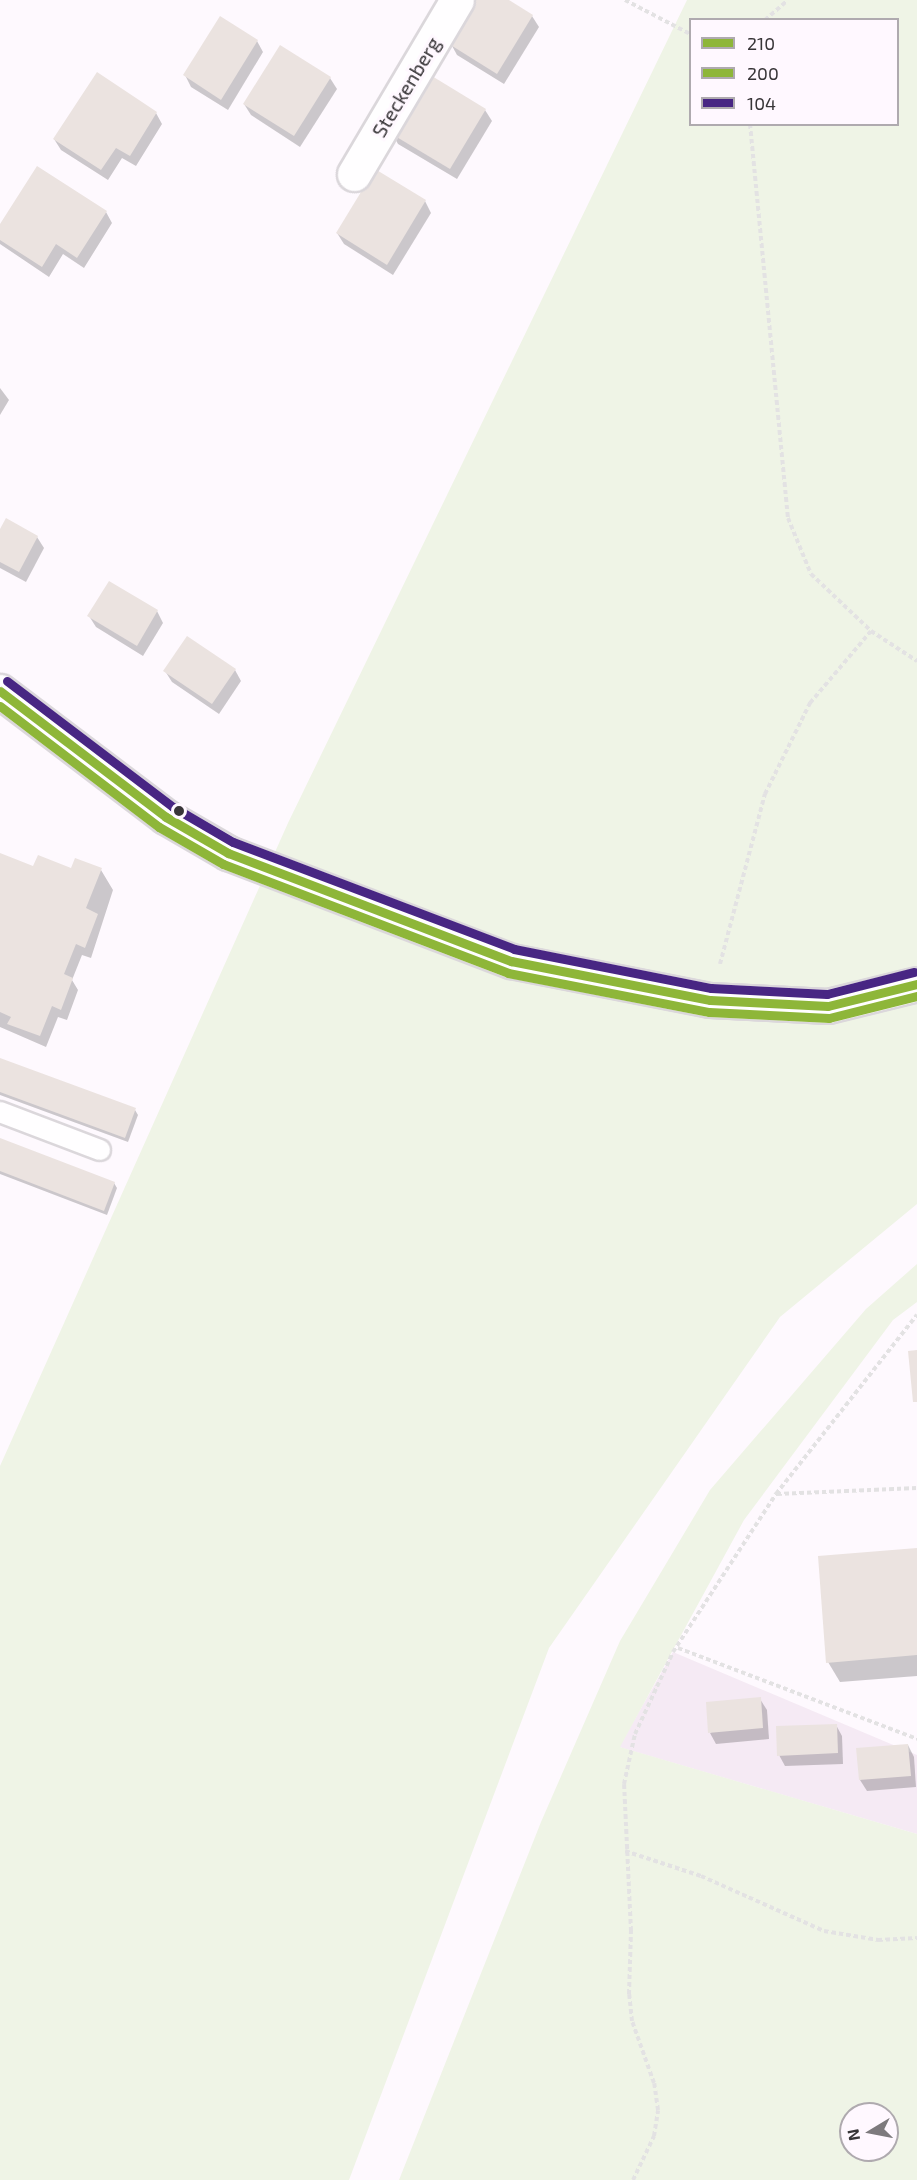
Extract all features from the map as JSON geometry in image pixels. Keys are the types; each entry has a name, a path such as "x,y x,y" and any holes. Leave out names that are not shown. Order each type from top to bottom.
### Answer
{"street":[{"name":"Steckenberg","path":"354,174 457,0"},
{"path":"0,691 166,817 228,853 511,961 710,1000 828,1006 917,984"}],"lane":[{"path":"0,1112 100,1150"}],"path":[{"path":"625,0 689,33"},
{"path":"767,18 788,0"},
{"path":"750,126 788,518 811,574 871,632 917,661"},
{"path":"710,1000 765,794 810,703 871,632"},
{"path":"633,2180 654,2136 658,2110 654,2082 633,2021 629,1994 631,1931 625,1851 624,1784 634,1734 678,1648 776,1494 917,1315"},
{"path":"776,1494 917,1488"},
{"path":"678,1648 917,1739"},
{"path":"625,1851 701,1876 824,1931 878,1940 917,1938"}],"shaded area":[{"path":"687,0 917,0 917,1204 780,1317 549,1648 349,2180 0,2180 0,1466 288,823"},
{"path":"917,1264 917,1302 893,1320 744,1520 620,1747 917,1834 917,2180 399,2180 541,1822 620,1641 710,1490 866,1309"},
{"path":"673,1652 917,1755 917,1834 619,1747"}],"building":[{"path":"476,0 509,0 533,15 497,74 449,44"},
{"path":"220,16 258,40 221,100 183,75"},
{"path":"280,45 331,77 294,136 243,104"},
{"path":"97,72 157,112 130,156 116,148 101,170 53,139"},
{"path":"427,73 486,109 450,169 390,133"},
{"path":"37,166 107,211 77,258 56,244 42,267 0,240 0,224"},
{"path":"375,169 426,200 387,265 336,233"},
{"path":"6,518 38,536 19,572 0,562 0,529"},
{"path":"109,581 158,610 137,646 87,616"},
{"path":"187,636 236,669 212,704 163,671"},
{"path":"0,853 33,866 38,855 71,868 75,858 102,868 86,908 98,914 85,948 76,944 64,974 73,978 61,1010 52,1006 40,1036 7,1024 11,1017 0,1012"},
{"path":"0,1058 136,1108 125,1138 0,1092"},
{"path":"0,1138 115,1182 104,1211 0,1171"},
{"path":"917,1350 917,1402 913,1402 908,1351"},
{"path":"917,1548 917,1655 826,1663 818,1556"},
{"path":"761,1697 763,1728 708,1733 706,1702"},
{"path":"837,1724 838,1753 777,1756 776,1726"},
{"path":"908,1744 911,1776 859,1780 856,1748"}],"transit line":[{"name":"104","path":"7,681 173,807 233,842 514,949 711,988 827,994 914,972"},
{"name":"210","path":"0,691 166,817 228,853 511,961 710,1000 828,1006 917,984"},
{"name":"200","path":"0,706 159,827 223,864 508,973 709,1012 829,1018 917,996"}]}
